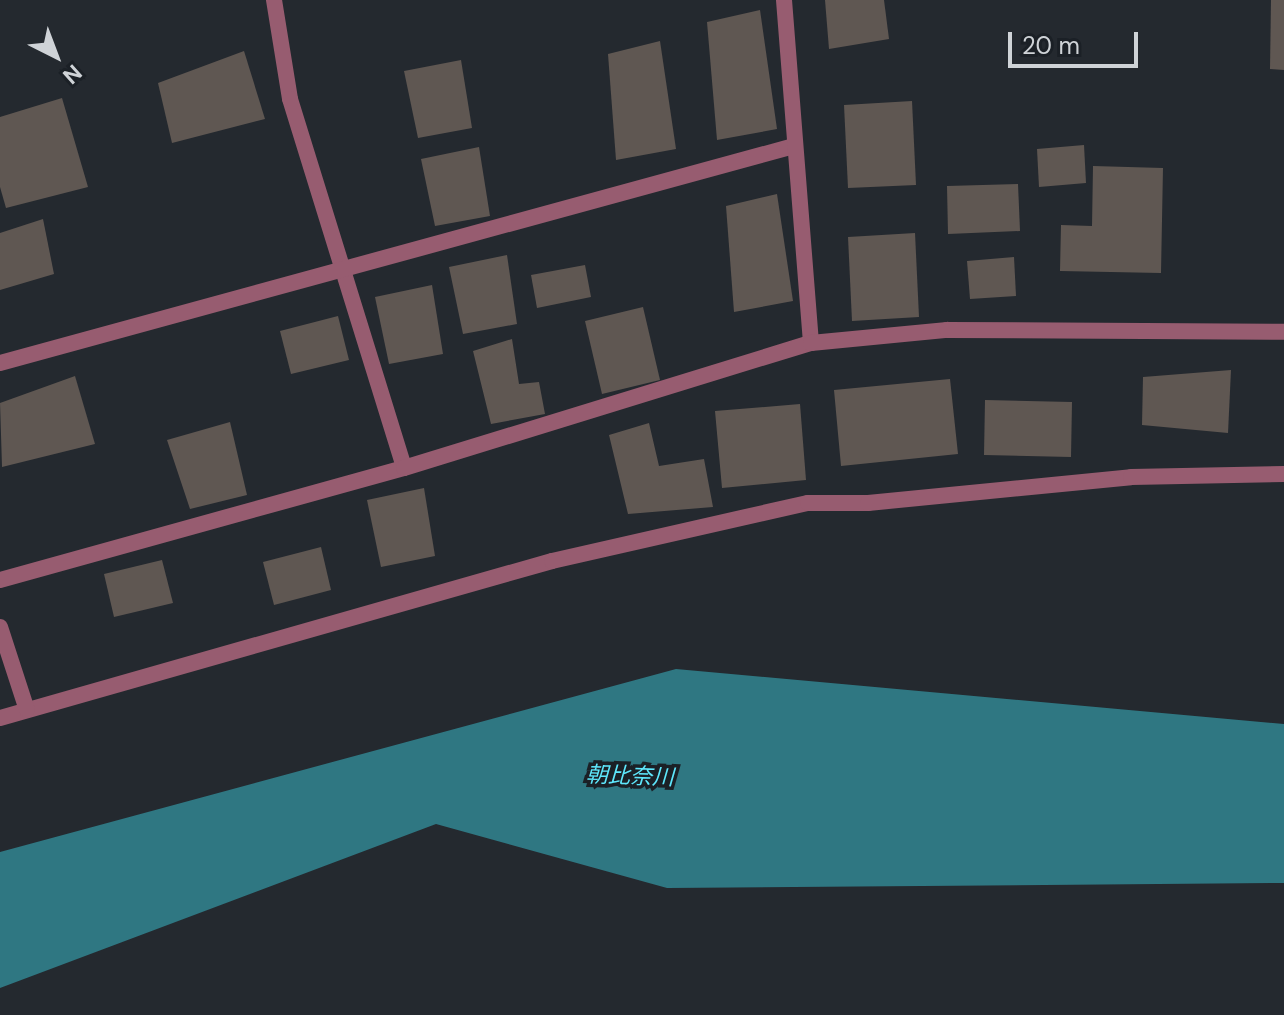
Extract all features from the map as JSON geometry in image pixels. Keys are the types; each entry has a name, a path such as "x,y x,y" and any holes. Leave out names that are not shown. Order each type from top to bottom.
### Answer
{"street":[{"path":"274,0 290,99 404,468"},
{"path":"784,0 811,343"},
{"path":"0,363 794,146"},
{"path":"0,580 404,468 811,343 947,330 1284,332"},
{"path":"0,718 552,561 808,503 868,503 1131,477 1284,474"},
{"path":"0,627 27,710"}],"water":[{"name":"朝比奈川","path":"676,669 1284,724 1284,883 667,888 436,824 0,988 0,852"}],"building":[{"path":"825,0 884,0 889,39 829,49"},
{"path":"1271,0 1284,0 1284,70 1270,69"},
{"path":"760,10 777,129 717,140 707,22"},
{"path":"660,41 676,149 616,160 608,54"},
{"path":"244,51 265,119 172,143 158,83"},
{"path":"461,60 472,128 418,138 404,71"},
{"path":"62,98 88,187 6,208 0,187 0,117"},
{"path":"912,101 916,185 848,188 844,105"},
{"path":"1084,145 1086,183 1039,187 1037,149"},
{"path":"479,147 490,216 435,226 421,159"},
{"path":"1093,166 1163,168 1161,273 1060,271 1061,225 1092,226"},
{"path":"1018,184 1020,231 948,234 947,186"},
{"path":"777,194 793,301 734,312 726,206"},
{"path":"43,219 54,274 0,290 0,233"},
{"path":"915,233 919,317 852,321 848,237"},
{"path":"507,255 517,324 463,334 449,267"},
{"path":"1014,257 1016,296 970,299 967,261"},
{"path":"585,265 591,297 537,308 531,275"},
{"path":"432,285 443,354 389,364 375,297"},
{"path":"643,307 660,380 602,394 585,321"},
{"path":"338,316 349,360 291,374 280,331"},
{"path":"512,339 519,384 539,382 545,414 491,424 473,351"},
{"path":"1231,370 1228,433 1142,425 1143,377"},
{"path":"75,376 95,444 2,467 0,403"},
{"path":"950,379 958,454 841,466 834,390"},
{"path":"985,400 1072,402 1071,457 984,455"},
{"path":"800,404 806,480 722,488 715,411"},
{"path":"230,422 247,495 190,509 167,440"},
{"path":"649,423 659,466 704,459 713,507 628,514 609,435"},
{"path":"424,488 435,556 381,567 367,500"},
{"path":"321,547 331,590 274,605 263,562"},
{"path":"162,560 173,603 114,617 104,574"}]}
